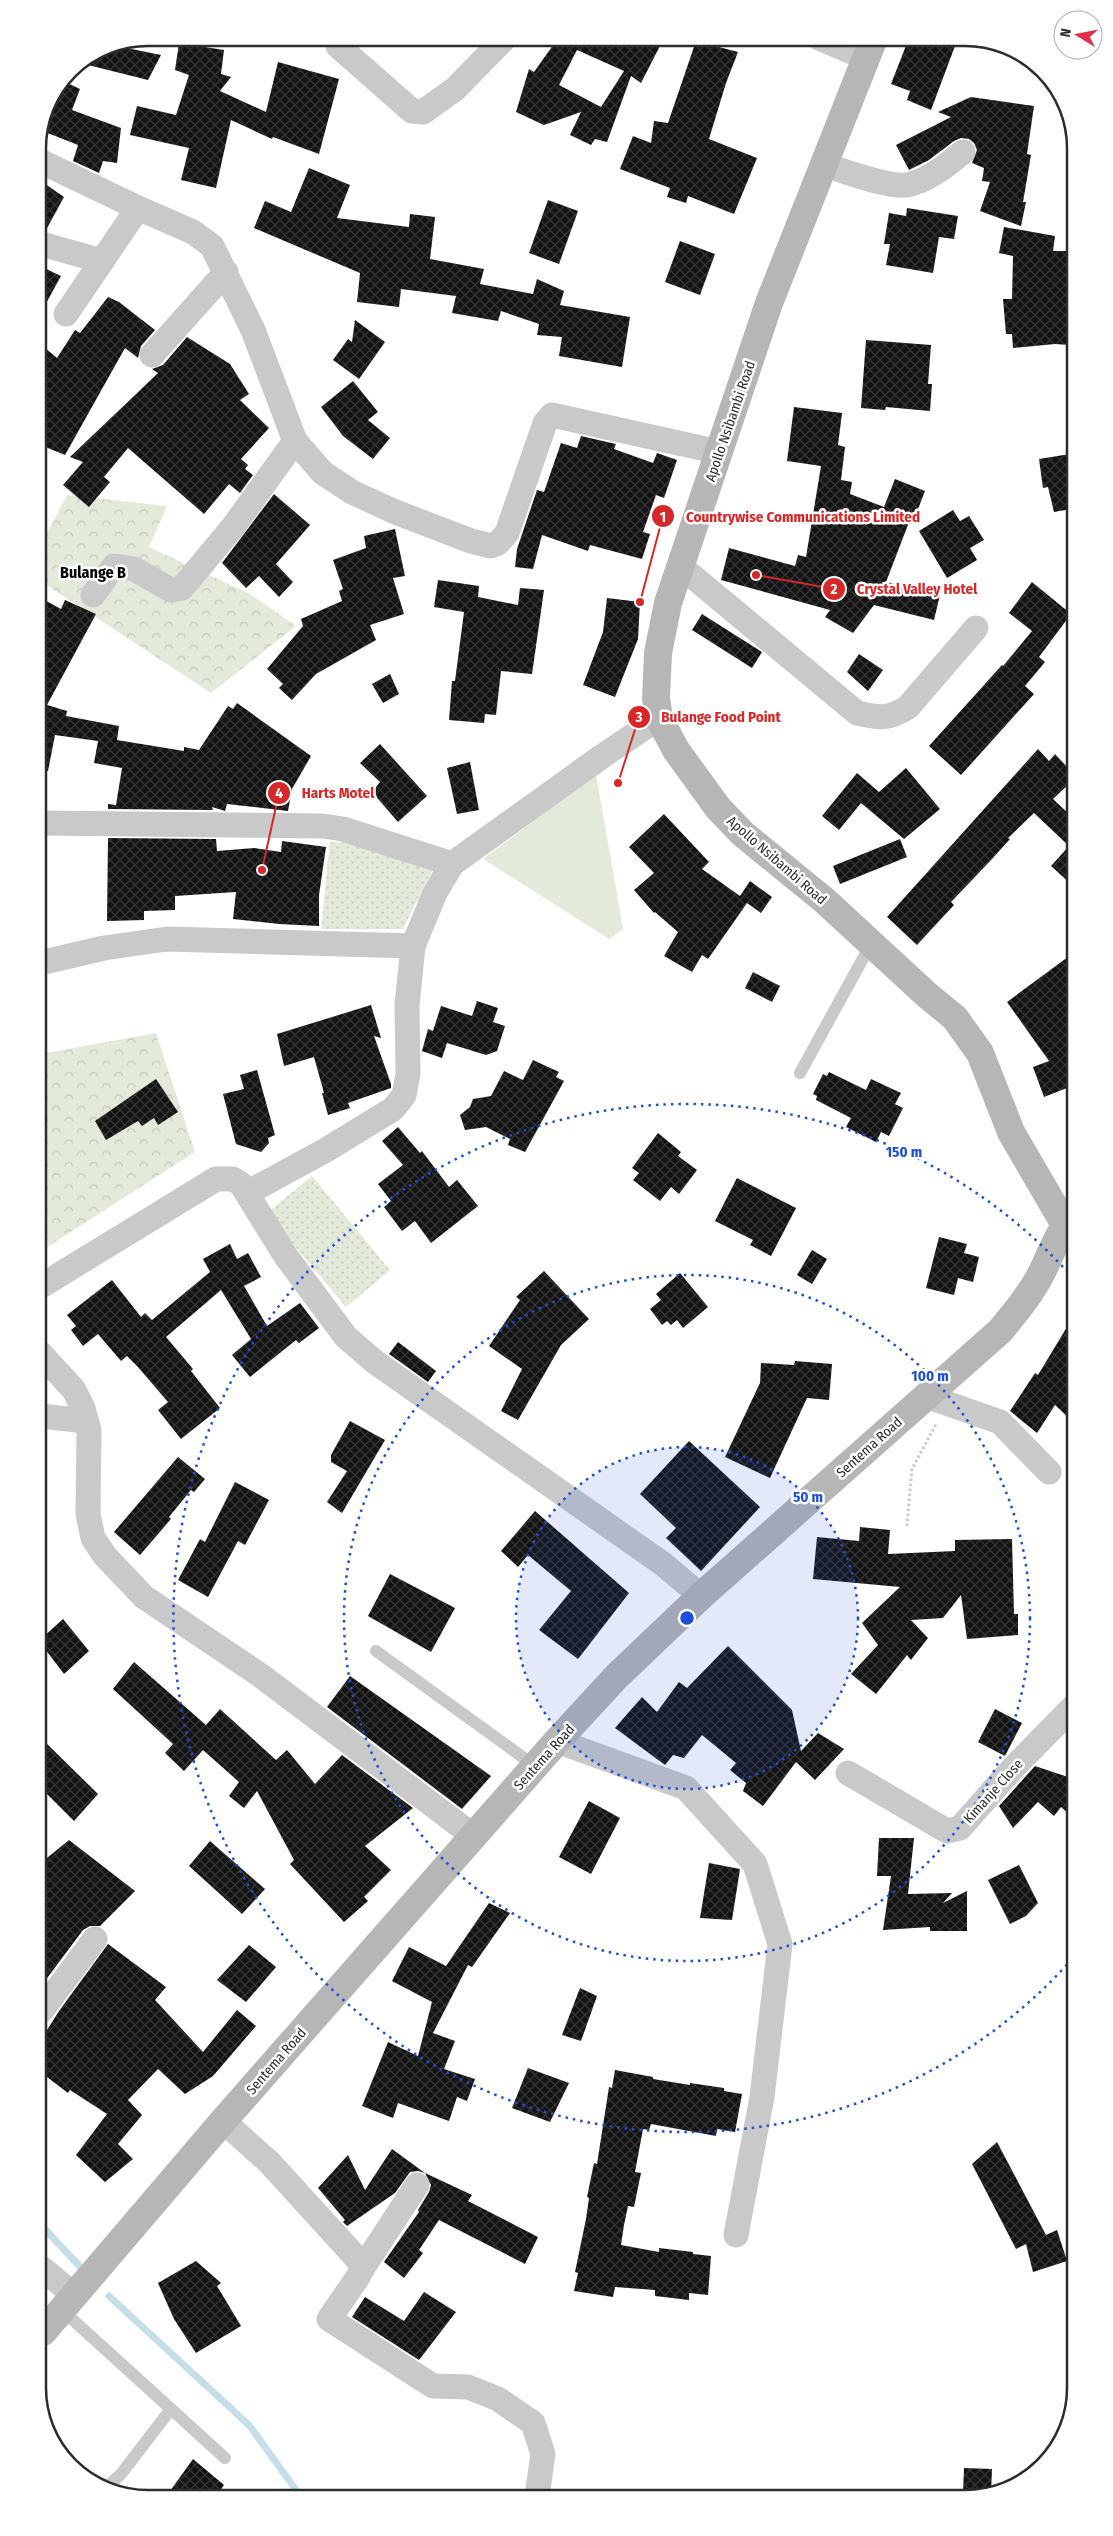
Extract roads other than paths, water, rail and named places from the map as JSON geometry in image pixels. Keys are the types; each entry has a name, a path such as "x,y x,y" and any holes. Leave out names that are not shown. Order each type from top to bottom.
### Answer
{"main road":[{"name":"Apollo Nsibambi Road","path":"870,48 769,303 668,603 658,652 656,698 659,718 676,750 718,808 743,834 824,900 955,1018 980,1053 1011,1132 1067,1219"},
{"name":"Sentema Road","path":"46,2328 223,2121 535,1766 618,1676 701,1596 937,1400 1023,1303 1067,1229"}],"street":[{"path":"338,46 412,111 423,112 455,89 497,46"},
{"path":"825,165 880,181 906,185 941,171 963,152"},
{"path":"46,164 199,237 212,246 253,330 295,441 323,473 352,492 394,511 471,541 491,546 498,543 507,533 545,423 552,415 719,452"},
{"path":"66,314 138,208"},
{"path":"46,245 102,261"},
{"path":"152,355 226,272"},
{"path":"93,595 114,566 134,569 171,590 182,588 233,527 295,441"},
{"path":"680,566 857,712 877,718 894,716 908,707 976,628"},
{"path":"247,1193 326,1150 393,1109 404,1095 408,1074 407,1005 413,946 435,893 452,864 601,757 659,718"},
{"path":"46,823 323,826 342,829 452,864"},
{"path":"46,962 104,948 166,939 413,946"},
{"path":"46,1283 216,1179 233,1179 241,1184 285,1255 346,1337 375,1362 663,1564 701,1596"},
{"path":"46,1359 74,1390 89,1430 90,1477 88,1514 93,1538 104,1556 144,1597 260,1675 474,1836"},
{"path":"937,1400 1000,1422 1049,1472"},
{"path":"46,1417 86,1421"},
{"name":"Kimanje Close","path":"848,1774 947,1831 960,1828 1013,1768 1067,1713"},
{"path":"557,1742 686,1788 755,1864 780,1944 762,2098 736,2235"},
{"path":"46,2005 96,1939"},
{"path":"223,2121 289,2183 357,2257 362,2269"},
{"path":"417,2185 329,2319 434,2386 468,2387 498,2399 533,2423 543,2454 538,2490"},
{"path":"46,2273 68,2302"}],"lane":[{"path":"800,1073 871,944"},
{"path":"376,1651 535,1766"},
{"path":"68,2302 171,2409 225,2458"},
{"path":"112,2483 121,2474 171,2409"}],"waterway":[{"path":"46,2230 83,2270"},
{"path":"109,2296 249,2425 296,2490"}],"place":[{"name":"Crystal Valley Hotel","path":"756,575"},
{"name":"Countrywise Communications Limited","path":"640,602"},
{"name":"Bulange Food Point","path":"618,783"},
{"name":"Harts Motel","path":"262,870"}],"district":[{"name":"Bulange B","path":"93,572"}]}
